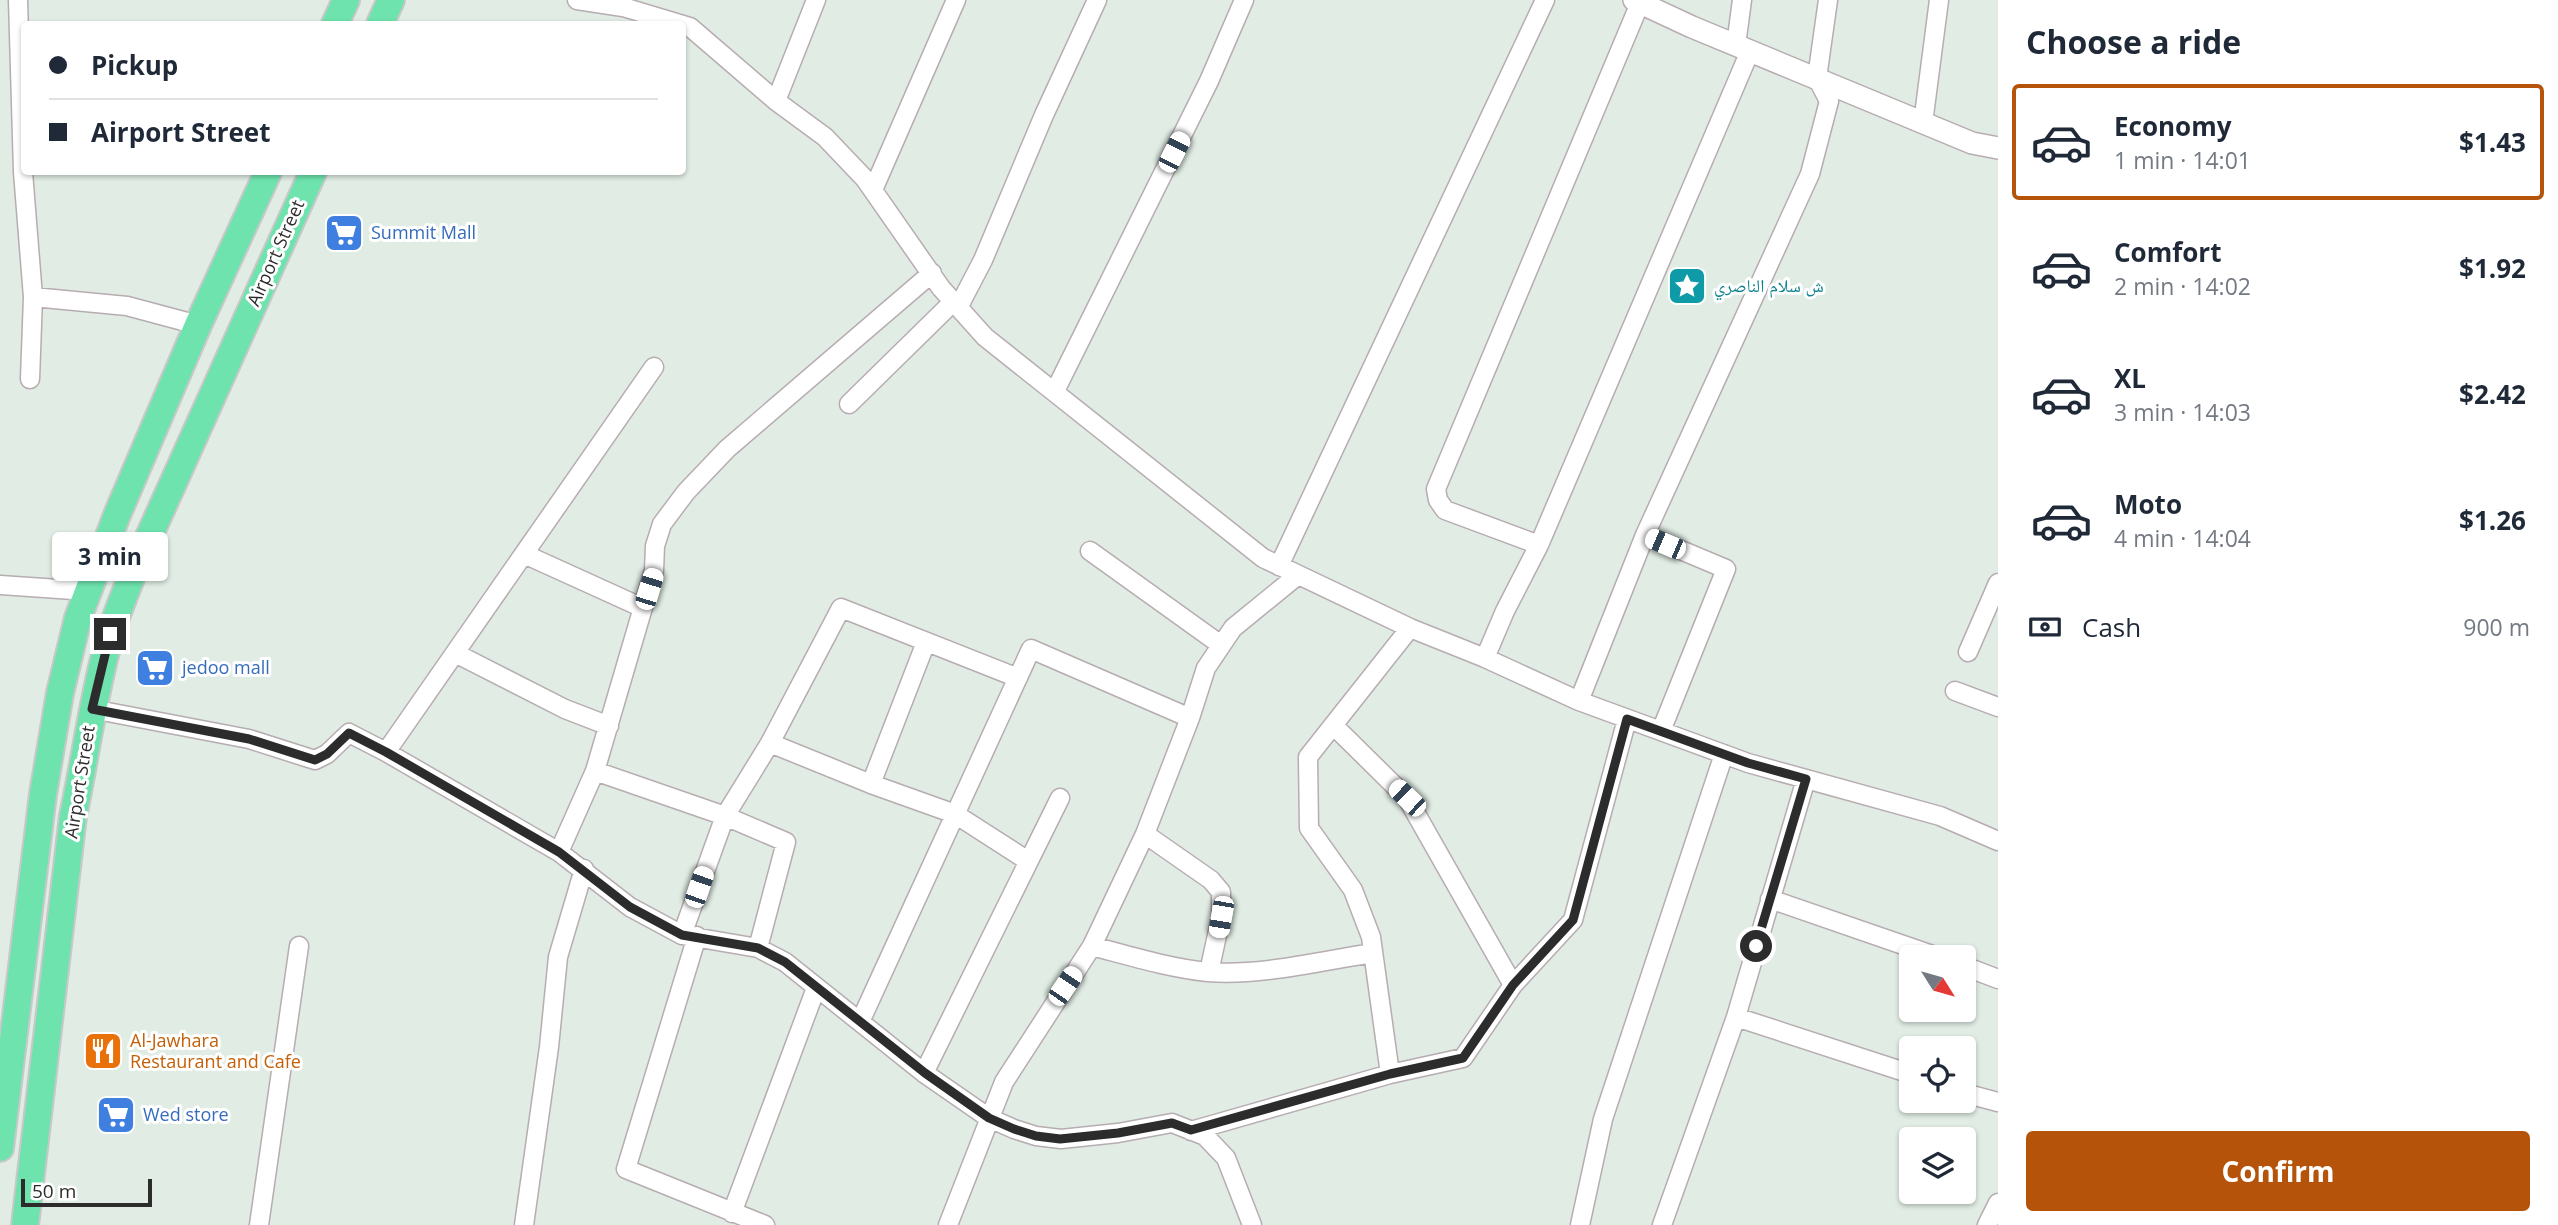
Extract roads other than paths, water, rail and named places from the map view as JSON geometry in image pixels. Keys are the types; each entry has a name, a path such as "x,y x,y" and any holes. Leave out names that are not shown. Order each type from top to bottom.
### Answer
{"main road":[{"path":"336,21 346,0"},
{"path":"381,21 391,0"},
{"name":"Airport Street","path":"0,1148 3,1105 49,755 78,618 117,515 198,325 267,175"},
{"name":"Airport Street","path":"25,1225 73,816 85,761 92,709 110,634 152,528 312,175"},
{"path":"141,459 153,471 169,475 177,473"},
{"path":"117,515 131,513 139,516 152,528"}],"street":[{"path":"18,0 21,103"},
{"path":"577,0 624,6 671,21"},
{"path":"776,101 816,0"},
{"path":"873,190 956,0"},
{"path":"849,404 956,303 983,260 1097,0"},
{"path":"1055,391 1209,81 1244,0"},
{"path":"1279,566 1545,0"},
{"path":"1485,658 1539,544 1743,48 1742,0"},
{"path":"1579,701 1645,535 1810,174 1829,101 1817,78 1828,0"},
{"path":"1923,123 1938,0"},
{"path":"1539,544 1445,510 1438,500 1436,489 1637,1 1972,143 1998,148"},
{"path":"686,26 776,101 825,137 873,190 941,288 985,337 1263,558 1410,628 1485,658 1579,701 1724,754 1940,816 1998,841"},
{"path":"23,175 33,297 30,379"},
{"path":"559,852 595,771 654,570 655,546 662,524 686,492 727,449 932,273"},
{"path":"33,297 127,306 198,325"},
{"path":"386,752 654,367"},
{"path":"1645,535 1726,569 1661,731"},
{"path":"1090,551 1221,645"},
{"path":"524,554 643,608"},
{"path":"948,1225 1004,1082 1092,946 1145,834 1191,718 1206,668 1233,628 1298,575"},
{"path":"1968,652 1998,583"},
{"path":"0,585 88,591"},
{"path":"765,1225 626,1168 725,816 770,743 841,608 1018,678"},
{"path":"1390,1074 1371,937 1353,890 1309,828 1308,757 1410,628"},
{"path":"871,784 926,642"},
{"path":"860,1021 1031,649 1191,718"},
{"path":"455,653 565,709 609,726"},
{"path":"1955,691 1998,708"},
{"path":"92,709 249,739 315,760 333,750 349,733 559,852 630,907 690,936 758,948 785,962 925,1073 989,1118 1036,1136 1060,1139 1118,1133 1172,1123 1205,1136 1226,1158 1252,1225"},
{"path":"1191,1130 1390,1074 1463,1058 1513,985 1573,920 1627,719"},
{"path":"1333,725 1407,798 1513,985"},
{"path":"770,743 955,814 1028,862"},
{"path":"1580,1225 1603,1119 1724,754"},
{"path":"595,771 725,816 786,842 758,948"},
{"path":"1661,1225 1735,1017 1806,779"},
{"path":"925,1073 1060,798"},
{"path":"1145,834 1211,880 1221,892 1221,917 1209,972"},
{"path":"524,1225 549,1047 558,957 584,869"},
{"path":"1770,899 1903,945"},
{"path":"259,1225 299,946"},
{"path":"1092,946 1164,965 1209,972 1256,970 1373,953"},
{"path":"1976,971 1998,979"},
{"path":"732,1213 816,988"},
{"path":"1735,1017 1899,1070"},
{"path":"1976,1096 1998,1102"},
{"path":"1987,1225 1998,1203"}],"place":[{"name":"Summit Mall","path":"344,233"},
{"name":"ش سلام الناصري","path":"1687,286"},
{"name":"jedoo mall","path":"155,668"},
{"name":"Al-Jawhara Restaurant and Cafe","path":"103,1051"},
{"name":"Wed store","path":"116,1115"}]}
